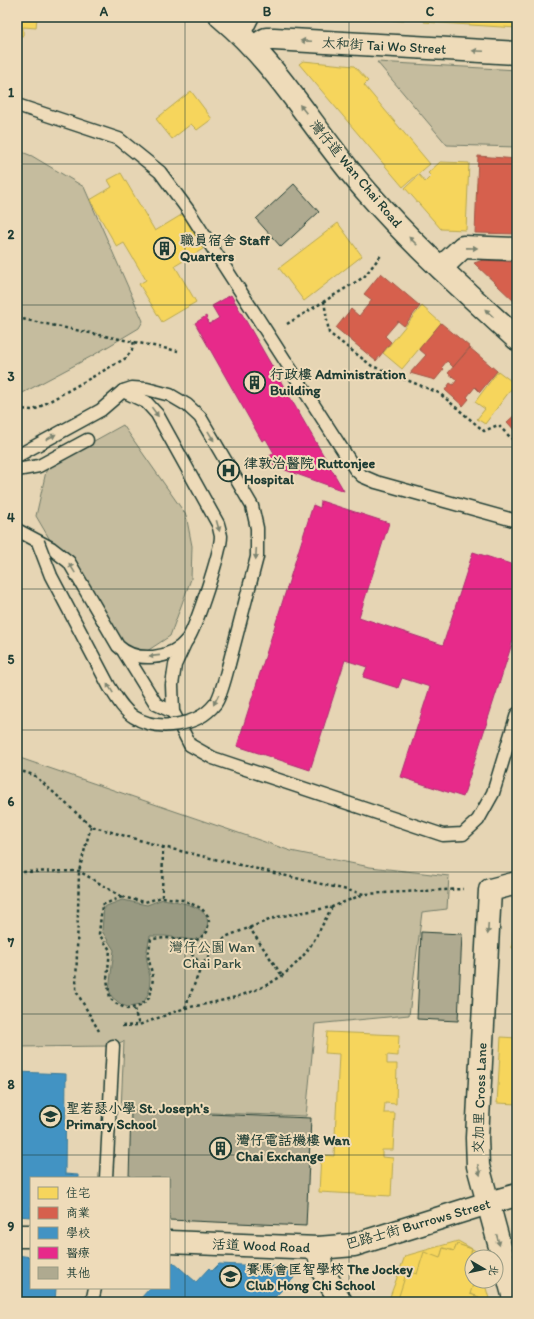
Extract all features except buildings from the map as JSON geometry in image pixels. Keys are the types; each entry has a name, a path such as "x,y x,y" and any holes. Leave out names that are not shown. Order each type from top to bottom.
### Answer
{"street":[{"name":"灣仔道 Wan Chai Road","path":"221,17 248,33 367,192 402,230 517,339"},
{"name":"太和街 Tai Wo Street","path":"248,33 260,41 274,39 517,53"},
{"path":"441,268 463,247 517,249"},
{"name":"交加里 Cross Lane","path":"515,1302 478,1166 477,1138 490,890 517,883"},
{"name":"巴路士街 Burrows Street","path":"318,1248 354,1245 517,1195"},
{"path":"17,1236 30,1236"},
{"name":"活道 Wood Road","path":"170,1242 318,1248 322,1270 341,1302"}],"lane":[{"path":"17,105 119,139 160,172 188,210 354,470 362,476 376,482 517,521"},
{"path":"17,456 101,410 123,391 132,388 147,389 170,395 187,405 200,417 252,506 257,528 257,557 229,664 216,703 204,716 184,724 158,725 134,717 120,702 109,686 51,576 38,542"},
{"path":"123,391 146,402 157,414 218,524 221,535 217,555 193,629 175,665 172,684 174,712 190,745 213,758 443,835 463,834 478,820 493,793 517,714"},
{"path":"17,470 39,466 87,440"},
{"path":"17,530 51,548 69,562 118,646 124,652 156,704 174,712"},
{"path":"124,652 144,657 162,656 186,641"},
{"path":"106,1177 113,1046"},
{"path":"92,1302 94,1289"}],"path":[{"path":"285,326 364,277 382,254"},
{"path":"324,301 329,333 372,366 439,393 484,431 498,425 517,444"},
{"path":"17,318 178,351"},
{"path":"17,409 34,410 126,358 132,350 134,341"},
{"path":"17,770 34,776 91,826 163,847 364,894 466,889"},
{"path":"91,826 79,871 76,991 97,1028 113,1046"},
{"path":"162,897 163,847"},
{"path":"17,872 79,871 122,897 146,902 162,897 183,900 201,908 208,916 209,927 204,936 194,941 166,938 151,939 148,956 153,978 151,992 144,1003 134,1009 121,1007 110,998 107,979 110,950 99,934 102,905 122,897"},
{"path":"185,1008 202,965 225,936 277,917 332,907 364,894"},
{"path":"118,1026 139,1025 185,1008 239,997 283,977 309,948 332,907"},
{"path":"250,927 283,977"},
{"path":"179,940 202,965"},
{"path":"134,1009 139,1025"},
{"path":"97,1028 104,1028"}],"green space":[{"path":"377,62 517,70 517,147 447,145"},
{"path":"17,150 32,156 84,187 143,321 139,328 92,356 17,396"},
{"path":"123,425 186,515 192,546 191,579 170,636 144,653 121,646 107,637 36,516 47,467"},
{"name":"灣仔公園 Wan Chai Park","path":"17,757 291,851 370,867 449,876 447,909 422,912 409,1015 315,1024 306,1116 121,1110 124,1041 111,1046 17,1047"}],"shaded area":[{"path":"163,899 186,904 201,910 206,915 208,922 206,930 198,939 194,940 165,936 150,936 146,955 150,978 149,992 144,1002 140,1005 128,1007 122,1005 112,997 109,990 114,950 102,931 104,907 122,900 147,905"}],"place":[{"name":"職員宿舍 Staff Quarters","path":"165,248"},
{"name":"行政樓 Administration Building","path":"254,382"},
{"name":"律敦治醫院 Ruttonjee Hospital","path":"228,471"},
{"name":"聖若瑟小學 St. Joseph's Primary School","path":"50,1116"},
{"name":"灣仔電話機樓 Wan Chai Exchange","path":"220,1148"},
{"name":"賽馬會匡智學校 The Jockey Club Hong Chi School","path":"231,1277"}]}
